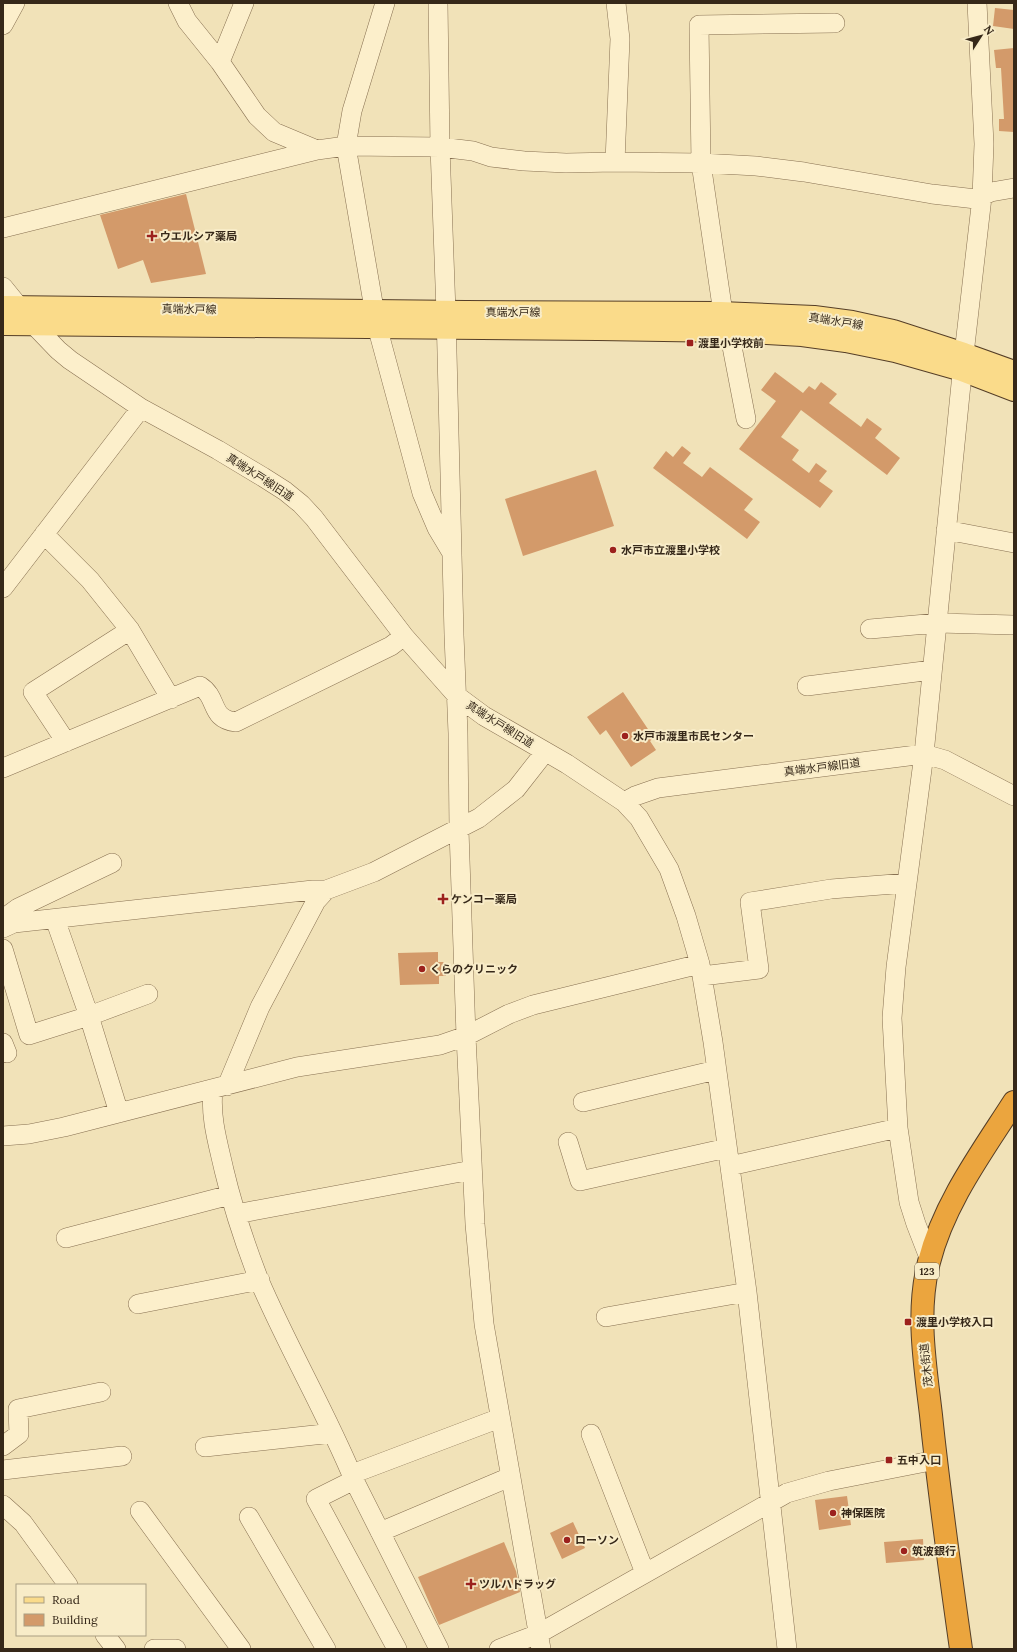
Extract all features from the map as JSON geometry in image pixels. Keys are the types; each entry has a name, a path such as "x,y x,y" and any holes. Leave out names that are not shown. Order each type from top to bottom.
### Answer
{"highway":[{"name":"茂木街道","path":"961,1649 936,1460 922,1329 924,1282 940,1230 952,1204 1011,1098"}],"main road":[{"name":"真端水戸線","path":"11,307 376,319 726,322 846,341 1014,372"},
{"name":"真端水戸線","path":"3,324 376,319"},
{"name":"真端水戸線","path":"963,362 1014,390"}],"street":[{"path":"3,25 15,3"},
{"path":"178,3 187,21 220,62 256,116 274,132 317,150"},
{"path":"220,62 244,3"},
{"path":"385,3 352,110 346,146 376,319 422,493 436,528 452,553"},
{"path":"438,3 440,147 457,696 459,830 466,1036 475,1224 484,1324 539,1642"},
{"path":"615,162 620,39 616,3"},
{"path":"930,1260 909,1202 898,1128 892,1018 896,967 924,754 963,362 982,196 984,144 977,3"},
{"path":"746,419 726,322 701,163 699,25 835,24"},
{"path":"3,228 317,150 346,146 440,147 473,151 491,157 524,161 566,163 701,163 756,166 976,199 991,192 1014,188"},
{"path":"3,286 11,307"},
{"name":"真端水戸線旧道","path":"11,307 33,324 58,350 70,360 141,408 250,469 285,491 301,504 314,518 404,636 457,696 484,716 567,764 624,802 635,796 658,788 924,754 945,760 1014,796"},
{"path":"3,588 141,408"},
{"path":"946,530 1014,543"},
{"path":"44,534 90,580 130,630 170,699"},
{"path":"870,629 938,623 1014,625"},
{"path":"66,742 33,692 130,630"},
{"path":"3,768 200,686 207,691 218,713 226,721 236,722 391,646 404,636"},
{"path":"807,686 932,670"},
{"path":"3,928 14,923 313,890 326,890 374,872 459,830 479,818 516,789 545,752"},
{"path":"624,802 639,818 669,869 686,916 701,970 747,1292 787,1649"},
{"path":"3,919 18,908 112,863"},
{"path":"3,1136 29,1134 119,1113 297,1067 440,1045 466,1036 509,1014 533,1005 701,970 759,970 750,902 831,889 907,884"},
{"path":"326,890 316,901 260,1007 220,1088 212,1106 213,1124 230,1195 260,1280 353,1477 439,1649"},
{"path":"55,919 89,1016 119,1113"},
{"path":"3,949 29,1035 89,1016 148,994"},
{"path":"583,1102 716,1070"},
{"path":"730,1166 898,1128"},
{"path":"568,1142 580,1181 727,1148"},
{"path":"236,1214 472,1170"},
{"path":"66,1238 230,1195"},
{"path":"138,1304 260,1280"},
{"path":"606,1317 747,1292"},
{"path":"3,1446 19,1434 18,1409 100,1392"},
{"path":"396,1649 316,1499 353,1477 500,1418"},
{"path":"205,1447 333,1433"},
{"path":"591,1434 645,1573"},
{"path":"3,1470 122,1456"},
{"path":"499,1649 539,1642 645,1573 786,1493 809,1486 936,1460"},
{"path":"380,1532 510,1478"},
{"path":"3,1505 23,1523 67,1584"},
{"path":"140,1511 241,1649"},
{"path":"249,1517 326,1649"},
{"path":"105,1636 116,1649"},
{"path":"154,1649 176,1649"}],"building":[{"path":"995,8 1014,10 1014,29 993,26"},
{"path":"1014,48 1014,132 999,131 999,119 1004,119 1001,68 996,68 994,50"},
{"name":"ウエルシア薬局","path":"186,194 206,274 151,283 143,260 118,269 100,215"},
{"path":"775,372 803,393 809,386 815,390 821,382 837,394 829,403 861,427 867,418 882,429 875,438 900,458 887,475 801,410 781,437 799,450 792,460 809,473 816,463 827,471 819,481 833,491 820,508 739,449 776,401 761,390"},
{"path":"682,446 691,453 683,463 702,477 710,467 753,499 744,510 760,522 747,539 653,468 666,451 673,457"},
{"path":"596,470 614,526 523,556 505,499"},
{"path":"623,692 654,738 650,741 656,750 631,767 606,730 600,735 587,717"},
{"name":"くらのクリニック","path":"438,952 438,962 445,962 446,976 439,976 439,984 400,985 398,953"},
{"name":"神保医院","path":"847,1496 851,1525 819,1530 815,1500"},
{"name":"ローソン","path":"573,1522 585,1548 562,1559 550,1533"},
{"name":"筑波銀行","path":"923,1539 924,1560 886,1563 884,1542"},
{"name":"ツルハドラッグ","path":"504,1542 516,1571 520,1592 439,1625 418,1577"}],"place":[{"name":"ウエルシア薬局","path":"152,236"},
{"name":"渡里小学校前","path":"690,343"},
{"name":"水戸市立渡里小学校","path":"613,550"},
{"name":"水戸市渡里市民センター","path":"625,736"},
{"name":"ケンコー薬局","path":"443,899"},
{"name":"くらのクリニック","path":"422,969"},
{"name":"渡里小学校入口","path":"908,1322"},
{"name":"五中入口","path":"889,1460"},
{"name":"神保医院","path":"833,1513"},
{"name":"ローソン","path":"567,1540"},
{"name":"筑波銀行","path":"904,1551"},
{"name":"ツルハドラッグ","path":"471,1584"}]}
